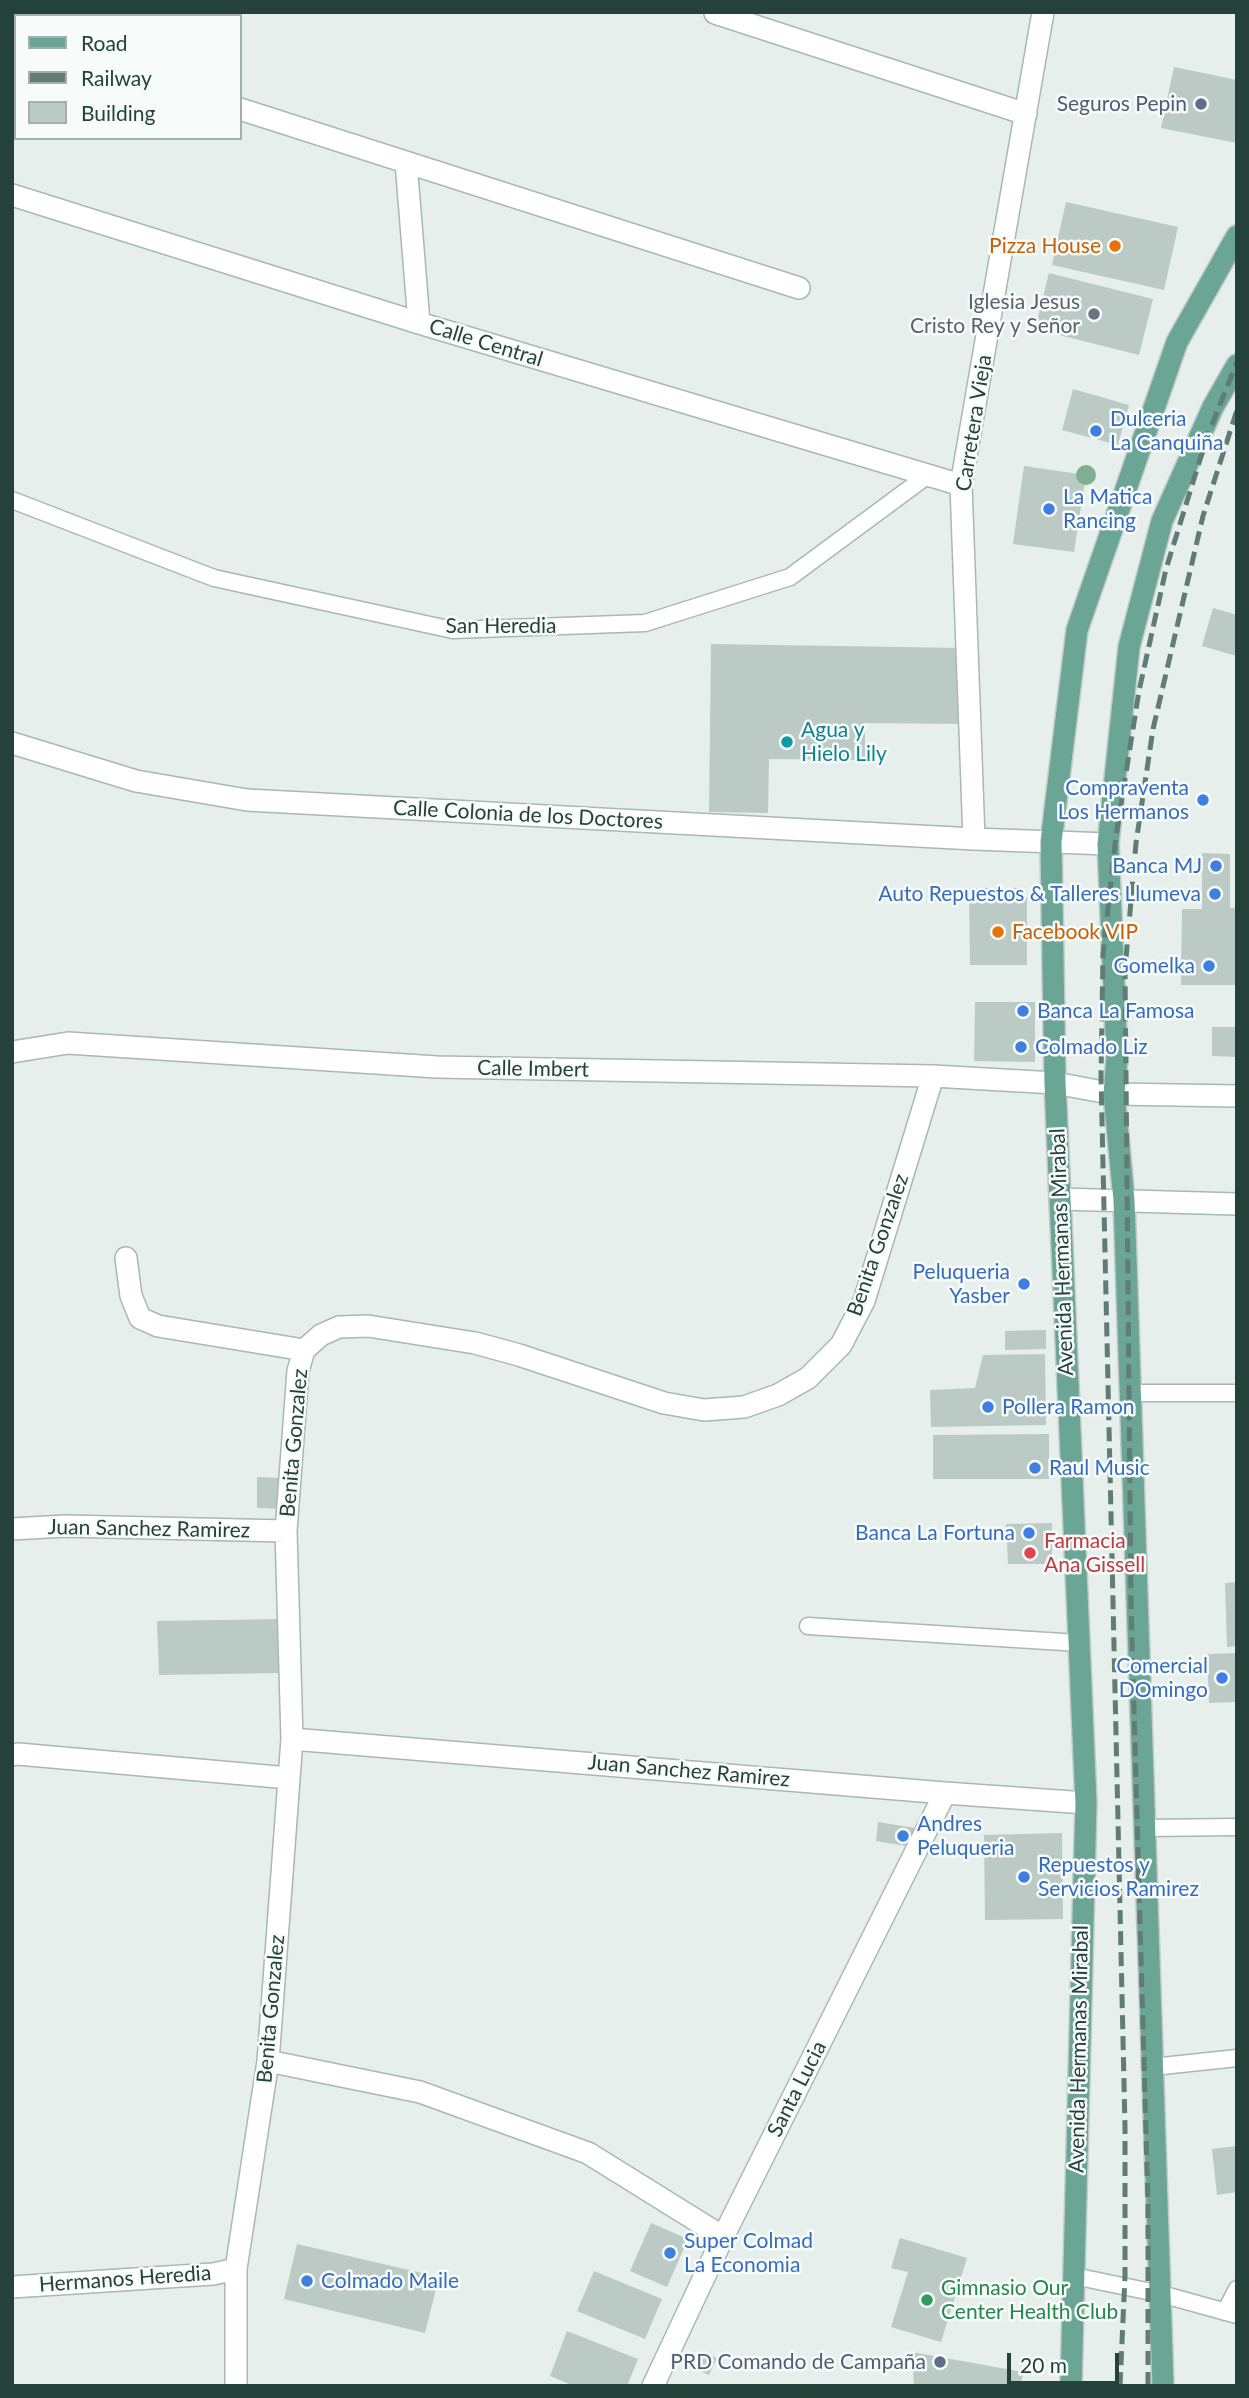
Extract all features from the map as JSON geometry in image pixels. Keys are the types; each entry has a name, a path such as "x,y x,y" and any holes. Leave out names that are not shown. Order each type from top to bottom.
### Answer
{"main road":[{"name":"Avenida Hermanas Mirabal","path":"1071,2386 1086,1803 1059,1199 1051,842 1077,630 1177,342 1237,236"},
{"path":"1163,2386 1124,1200 1114,1094 1116,1058 1108,844 1129,647 1162,521 1213,407 1237,365"}],"street":[{"name":"Carretera Vieja","path":"974,839 961,485 1043,12"},
{"path":"715,13 1026,114"},
{"path":"242,110 799,288"},
{"path":"406,162 419,323"},
{"name":"Calle Central","path":"12,195 419,323 961,485"},
{"name":"Calle Colonia de los Doctores","path":"12,743 136,781 247,800 1108,844"},
{"name":"Calle Imbert","path":"12,1052 68,1043 437,1067 933,1076 1055,1083 1114,1094 1237,1096"},
{"name":"Benita Gonzalez","path":"236,2386 236,2269 268,2061 292,1739 286,1531 298,1371 304,1350 321,1335 339,1327 368,1326 475,1343 664,1404 704,1410 744,1406 778,1395 808,1378 841,1345 864,1301 933,1076"},
{"path":"1059,1199 1237,1203"},
{"path":"126,1258 131,1296 140,1318 158,1326 304,1350"},
{"name":"Juan Sanchez Ramirez","path":"12,1529 65,1525 286,1531"},
{"name":"Juan Sanchez Ramirez","path":"292,1739 1086,1803"},
{"path":"12,1755 289,1779"},
{"name":"Santa Lucia","path":"653,2386 723,2237 945,1793"},
{"path":"268,2061 420,2092 588,2154 723,2237"},
{"name":"Hermanos Heredia","path":"12,2287 213,2274 236,2269"}],"lane":[{"name":"San Heredia","path":"12,500 214,578 453,630 645,623 790,577 928,475"},
{"path":"1130,1394 1237,1393"},
{"path":"808,1626 1079,1643"},
{"path":"1145,1828 1237,1827"},
{"path":"1153,2067 1237,2058"},
{"path":"1074,2276 1161,2294 1231,2313 1237,2289"}],"building":[{"name":"Seguros Pepin","path":"1174,67 1237,80 1237,143 1161,128"},
{"name":"Pizza House","path":"1066,202 1178,227 1164,290 1052,265"},
{"name":"Iglesia Jesus Cristo Rey y Señor","path":"1049,273 1153,299 1139,355 1035,329"},
{"path":"1073,389 1129,405 1118,445 1062,430"},
{"name":"La Matica Rancing","path":"1024,466 1086,475 1074,552 1013,544"},
{"path":"1213,608 1237,615 1237,656 1202,646"},
{"name":"Agua y Hielo Lily","path":"711,644 964,648 963,724 865,723 865,760 769,759 768,813 709,812"},
{"path":"1202,853 1230,854 1230,908 1237,908 1237,985 1181,985 1182,909 1202,909"},
{"name":"Facebook VIP","path":"969,888 1020,888 1027,898 1027,965 970,965"},
{"path":"975,1002 1035,1002 1035,1062 974,1061"},
{"path":"1212,1027 1237,1027 1237,1057 1212,1056"},
{"path":"1046,1330 1046,1349 1005,1350 1005,1331"},
{"name":"Pollera Ramon","path":"1045,1354 1046,1425 931,1427 930,1390 975,1388 983,1355"},
{"path":"1049,1434 1049,1479 933,1479 933,1435"},
{"path":"257,1477 286,1478 285,1509 257,1508"},
{"path":"1052,1523 1052,1564 1008,1564 1006,1524"},
{"path":"1237,1582 1237,1646 1227,1647 1225,1583"},
{"path":"282,1619 283,1673 159,1675 157,1621"},
{"name":"Comercial DOmingo","path":"1237,1653 1237,1702 1209,1703 1207,1654"},
{"path":"878,1822 915,1828 912,1847 876,1841"},
{"name":"Repuestos y Servicios Ramirez","path":"1062,1833 1063,1919 985,1920 984,1835"},
{"path":"1237,2146 1237,2192 1217,2195 1212,2149"},
{"path":"651,2223 688,2239 667,2287 630,2271"},
{"name":"Gimnasio Our Center Health Club","path":"900,2238 967,2258 941,2342 891,2327 908,2272 891,2268"},
{"path":"297,2244 439,2277 425,2333 284,2299"},
{"path":"594,2271 662,2299 645,2339 577,2311"},
{"path":"567,2331 638,2359 627,2386 574,2386 550,2376"},
{"name":"PRD Comando de Campaña","path":"912,2352 1023,2372 1021,2386 914,2386"},
{"path":"705,2353 717,2358 709,2375 698,2370"}],"railway":[{"path":"1120,2386 1125,2276 1125,2127 1101,1077 1103,954 1116,836 1139,691 1166,569 1207,437 1237,362"},
{"path":"1148,2386 1148,2205 1131,1603 1125,970 1136,843 1153,729 1203,516 1237,410"}],"place":[{"name":"Seguros Pepin","path":"1201,104"},
{"name":"Pizza House","path":"1115,246"},
{"name":"Iglesia Jesus Cristo Rey y Señor","path":"1094,314"},
{"name":"Dulceria La Canquiña","path":"1096,431"},
{"name":"La Matica Rancing","path":"1049,509"},
{"name":"Agua y Hielo Lily","path":"787,742"},
{"name":"Compraventa Los Hermanos","path":"1203,800"},
{"name":"Banca MJ","path":"1216,866"},
{"name":"Auto Repuestos & Talleres Llumeva","path":"1215,894"},
{"name":"Facebook VIP","path":"998,932"},
{"name":"Gomelka","path":"1209,966"},
{"name":"Banca La Famosa","path":"1023,1011"},
{"name":"Colmado Liz","path":"1021,1047"},
{"name":"Peluqueria Yasber","path":"1024,1284"},
{"name":"Pollera Ramon","path":"988,1407"},
{"name":"Raul Music","path":"1035,1468"},
{"name":"Banca La Fortuna","path":"1029,1533"},
{"name":"Farmacia Ana Gissell","path":"1030,1553"},
{"name":"Comercial DOmingo","path":"1222,1678"},
{"name":"Andres Peluqueria","path":"903,1836"},
{"name":"Repuestos y Servicios Ramirez","path":"1024,1877"},
{"name":"Super Colmad La Economia","path":"670,2253"},
{"name":"Colmado Maile","path":"307,2281"},
{"name":"Gimnasio Our Center Health Club","path":"927,2300"},
{"name":"PRD Comando de Campaña","path":"940,2362"}]}
